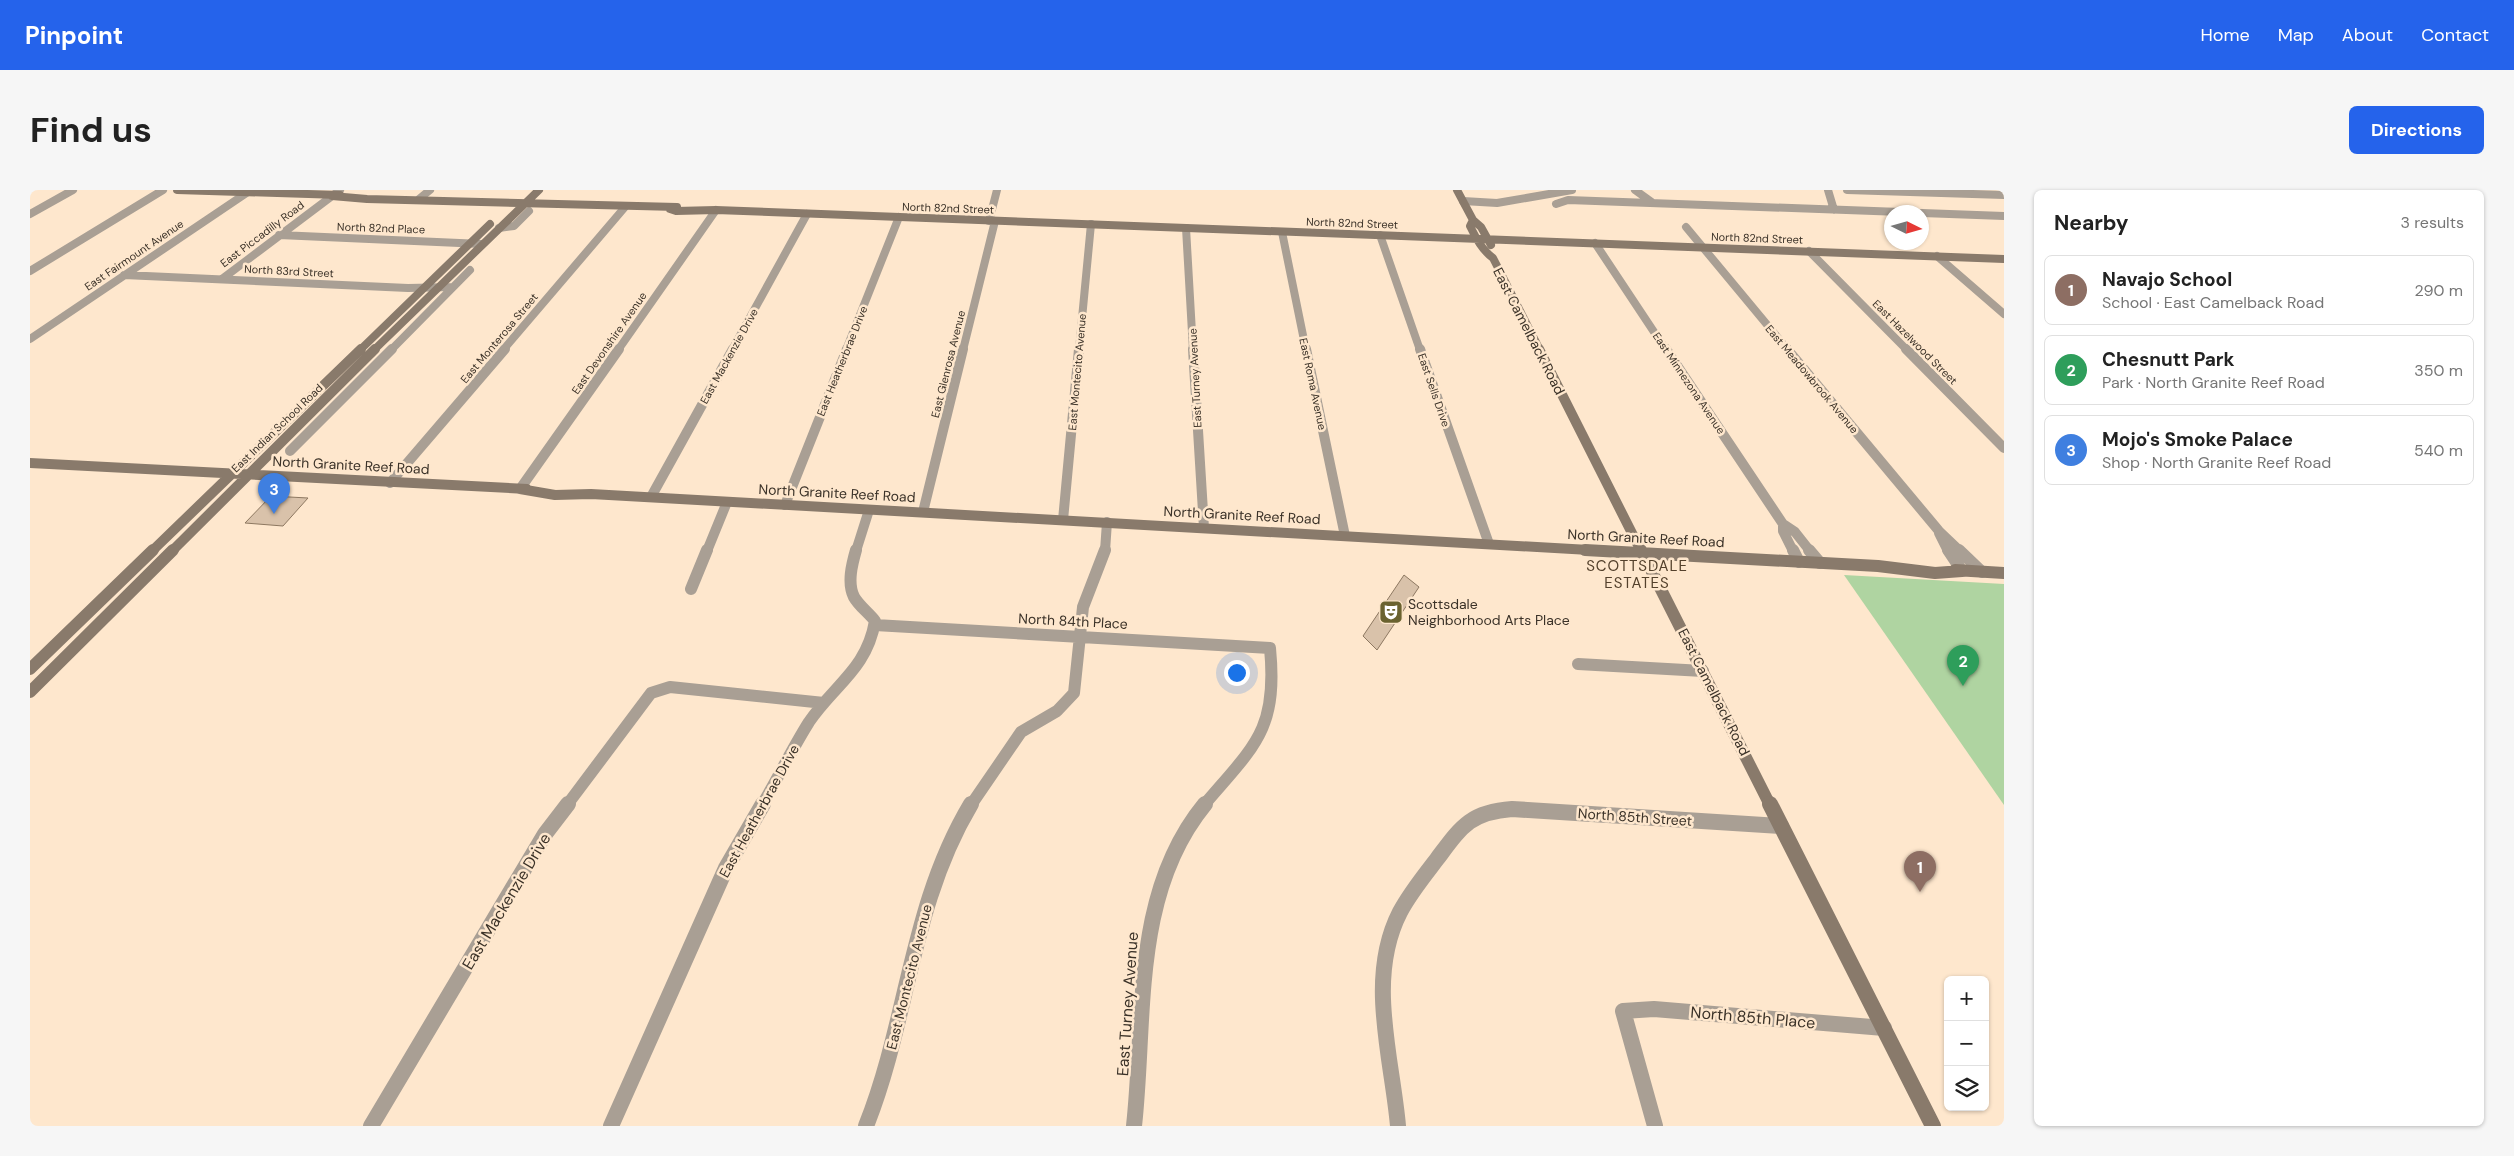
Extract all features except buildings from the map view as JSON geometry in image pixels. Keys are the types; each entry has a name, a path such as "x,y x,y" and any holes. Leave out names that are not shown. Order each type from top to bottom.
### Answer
{"street":[{"path":"30,214 73,190"},
{"path":"30,271 163,190"},
{"name":"North 82nd Street","path":"177,190 249,191 368,199 525,203 670,209 676,211 716,210 2004,259"},
{"name":"East Piccadilly Road","path":"222,279 340,190"},
{"path":"419,199 430,190"},
{"name":"East Indian School Road","path":"30,669 423,287 527,190"},
{"name":"East Indian School Road","path":"30,692 438,287 539,190"},
{"name":"East Glenrosa Avenue","path":"923,512 992,221 997,190"},
{"name":"East Camelback Road","path":"1458,190 1473,220 1481,227 1488,239 1495,253 1493,258"},
{"path":"1463,201 1503,198 1541,190"},
{"path":"1463,201 1504,203 1572,190"},
{"path":"1635,190 1653,203"},
{"path":"1828,190 1834,210"},
{"path":"1847,190 2000,195"},
{"path":"1974,190 2000,195"},
{"name":"East Fairmount Avenue","path":"30,338 249,191"},
{"path":"1556,204 1568,200 1884,212"},
{"name":"East Monterosa Street","path":"390,483 625,207"},
{"name":"East Devonshire Avenue","path":"520,490 716,210"},
{"name":"East Indian School Road","path":"499,228 514,226 529,211"},
{"path":"1929,213 2004,216"},
{"name":"East Mackenzie Drive","path":"651,497 807,214"},
{"name":"East Heatherbrae Drive","path":"784,505 899,217"},
{"name":"East Camelback Road","path":"1473,220 1470,226 1485,253 1493,258 1933,1126"},
{"name":"East Montecito Avenue","path":"1063,520 1091,224"},
{"name":"East Meadowbrook Avenue","path":"1686,227 1939,531 1982,572"},
{"name":"East Turney Avenue","path":"1186,228 1204,528"},
{"name":"East Roma Avenue","path":"1282,232 1345,536"},
{"name":"North 82nd Place","path":"279,235 482,244"},
{"name":"East Sells Drive","path":"1380,235 1489,544"},
{"name":"East Minnezona Avenue","path":"1595,243 1783,524 1795,532 1820,563"},
{"name":"East Hazelwood Street","path":"1809,251 2004,448"},
{"path":"1937,256 2004,314"},
{"name":"East Indian School Road","path":"290,451 470,270"},
{"name":"North 83rd Street","path":"124,275 454,287"},
{"name":"East Indian School Road","path":"282,441 299,442"},
{"name":"North Granite Reef Road","path":"30,463 520,490 556,495 591,494 651,497 1891,567 1912,572 1944,574 1962,571 2004,573"},
{"path":"691,589 727,502"},
{"path":"869,510 851,570 850,584 853,595 871,614 875,625"},
{"name":"East Montecito Avenue","path":"866,1126 893,1044 913,950 929,896 950,843 973,799 1021,732 1032,723 1058,711 1070,701 1077,683 1083,606 1105,553 1107,522"},
{"name":"East Minnezona Avenue","path":"1783,524 1783,531 1799,562"},
{"name":"East Meadowbrook Avenue","path":"1939,531 1940,538 1962,571"},
{"name":"East Heatherbrae Drive","path":"611,1126 726,868 810,721 824,703 856,671 864,657 875,625"},
{"name":"North 84th Place","path":"875,625 1270,648"},
{"name":"East Turney Avenue","path":"1134,1126 1140,1070 1146,947 1152,918 1171,862 1185,834 1202,809 1258,740 1269,714 1273,681 1270,648"},
{"path":"1578,664 1703,671"},
{"name":"East Mackenzie Drive","path":"371,1126 545,834 645,699 658,689 670,687 824,703"},
{"name":"North 85th Street","path":"1398,1126 1382,996 1382,971 1386,948 1396,919 1408,899 1455,833 1471,817 1488,810 1512,809 1781,826"},
{"name":"North 85th Place","path":"1654,1126 1623,1011 1654,1009 1884,1028"}],"green space":[{"path":"1844,575 2004,584 2004,805"}],"place":[{"name":"Mojo's Smoke Palace","path":"274,514"},
{"name":"Scottsdale Neighborhood Arts Place","path":"1391,612"},
{"name":"Chesnutt Park","path":"1963,686"},
{"name":"Navajo School","path":"1920,892"}],"district":[{"name":"SCOTTSDALE ESTATES","path":"1637,574"}]}
